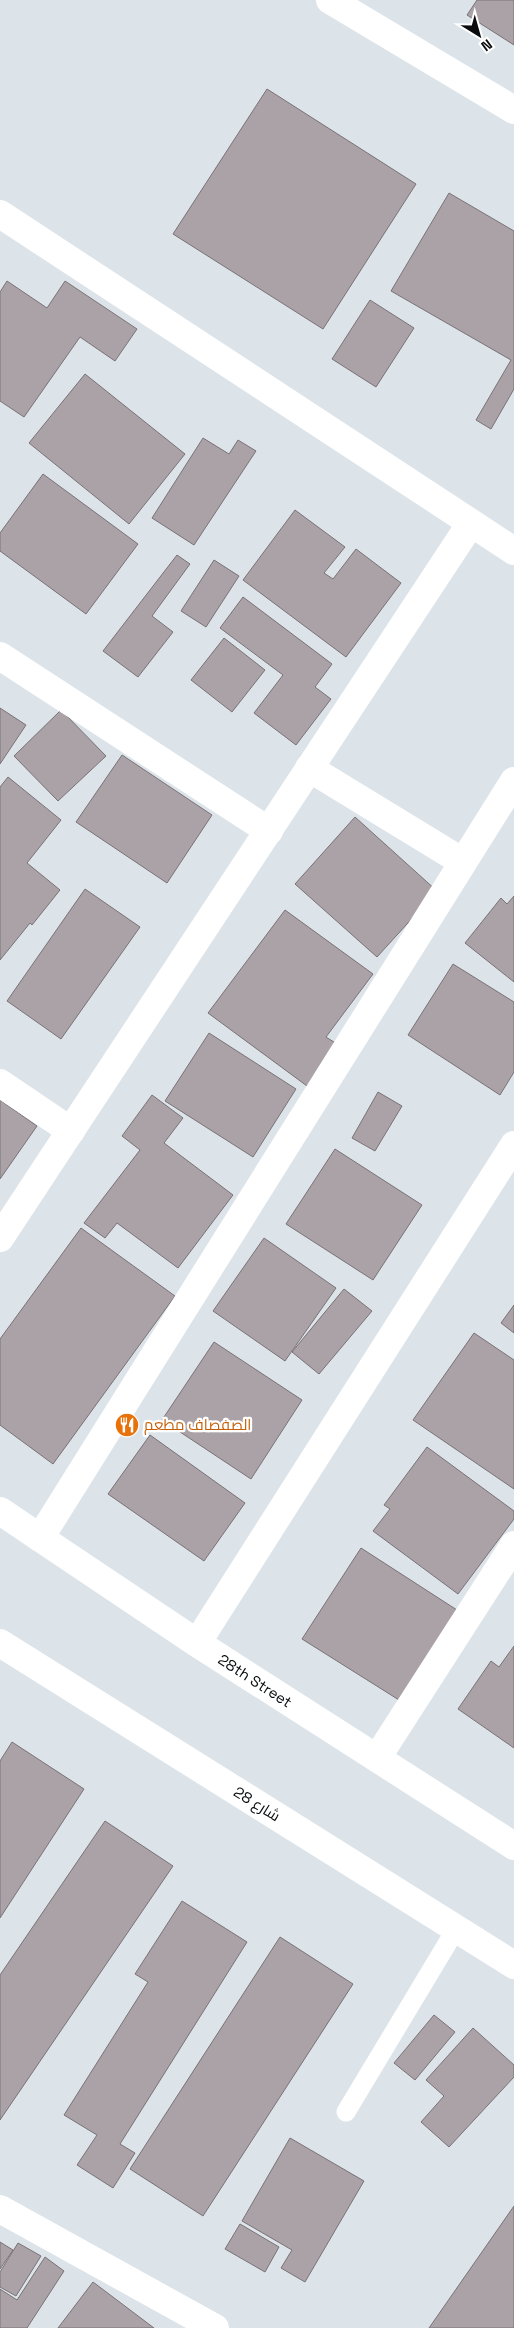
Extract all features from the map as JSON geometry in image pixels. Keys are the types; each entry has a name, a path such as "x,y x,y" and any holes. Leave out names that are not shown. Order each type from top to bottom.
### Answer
{"street":[{"path":"330,0 514,110"},
{"path":"0,214 514,551"},
{"path":"0,1238 471,523"},
{"path":"0,656 269,830"},
{"path":"309,768 464,862"},
{"path":"40,1538 514,781"},
{"path":"0,1084 71,1131"},
{"path":"197,1643 514,1145"},
{"name":"28th Street","path":"0,1511 197,1643 514,1846"},
{"path":"377,1758 514,1545"},
{"name":"شارع 28","path":"0,1643 514,1965"},
{"path":"0,2209 215,2328"}],"lane":[{"path":"346,2112 456,1929"}],"building":[{"path":"477,0 514,0 514,45 467,15"},
{"path":"267,89 416,184 323,329 173,234"},
{"path":"449,193 514,231 514,389 491,429 476,420 511,360 391,291"},
{"path":"7,281 47,308 65,281 137,329 115,361 80,337 24,417 0,401 0,292"},
{"path":"370,300 414,328 376,387 332,359"},
{"path":"85,374 185,454 129,524 29,443"},
{"path":"203,438 229,454 238,440 256,451 194,545 152,518"},
{"path":"43,474 138,544 86,614 0,551 0,533"},
{"path":"295,510 345,547 324,573 333,579 356,549 401,583 346,657 243,580"},
{"path":"177,555 190,564 152,616 173,632 138,677 103,651"},
{"path":"214,560 239,576 206,627 181,611"},
{"path":"243,597 332,664 315,687 331,699 296,745 254,713 283,675 220,628"},
{"path":"224,638 265,670 232,712 191,680"},
{"path":"0,708 26,725 0,764"},
{"path":"61,710 106,756 58,801 14,756"},
{"path":"122,755 212,815 167,883 76,822"},
{"path":"8,777 61,820 27,863 60,890 32,925 30,923 0,960 0,787"},
{"path":"355,817 437,891 377,957 295,884"},
{"path":"85,889 140,927 61,1039 7,1001"},
{"path":"514,896 514,982 465,943 501,898 507,904"},
{"path":"285,910 373,974 326,1037 337,1044 307,1086 208,1013"},
{"path":"453,964 514,1002 514,1072 500,1095 408,1035"},
{"path":"209,1033 296,1089 253,1157 165,1101"},
{"path":"378,1092 402,1106 375,1151 352,1138"},
{"path":"152,1095 183,1118 164,1143 233,1195 178,1268 117,1223 105,1238 84,1223 140,1150 122,1136"},
{"path":"0,1100 37,1126 0,1179"},
{"path":"335,1149 422,1205 373,1280 286,1224"},
{"path":"81,1228 175,1296 53,1464 0,1425 0,1339"},
{"path":"264,1238 336,1288 285,1361 213,1311"},
{"path":"344,1289 372,1311 319,1374 292,1352"},
{"path":"514,1305 514,1333 501,1323"},
{"path":"474,1333 514,1360 514,1489 413,1420"},
{"path":"214,1342 302,1400 251,1479 162,1420"},
{"path":"150,1435 245,1503 204,1561 108,1494"},
{"path":"427,1447 514,1511 514,1519 458,1594 373,1531 390,1509 384,1505"},
{"path":"361,1548 457,1610 399,1700 302,1639"},
{"path":"514,1646 514,1748 458,1709 491,1661 499,1667"},
{"path":"12,1742 84,1789 0,1918 0,1761"},
{"path":"105,1821 173,1866 0,2120 0,1975"},
{"path":"182,1901 247,1942 120,2144 135,2153 113,2188 77,2165 97,2135 64,2115 148,1982 135,1974"},
{"path":"280,1937 353,1984 203,2216 130,2169"},
{"path":"434,2015 455,2032 415,2080 394,2063"},
{"path":"473,2028 514,2065 514,2077 449,2147 421,2122 444,2096 426,2080"},
{"path":"290,2138 364,2181 305,2282 281,2268 292,2250 242,2221"},
{"path":"514,2206 514,2328 429,2328"},
{"path":"240,2224 279,2247 265,2272 225,2249"},
{"path":"0,2242 13,2250 0,2269"},
{"path":"18,2243 41,2256 16,2296 0,2287 0,2272"},
{"path":"45,2257 64,2271 27,2328 0,2328 0,2289 17,2300"},
{"path":"93,2282 154,2328 58,2328"}],"place":[{"name":"الصفصاف مطعم","path":"127,1425"}]}
